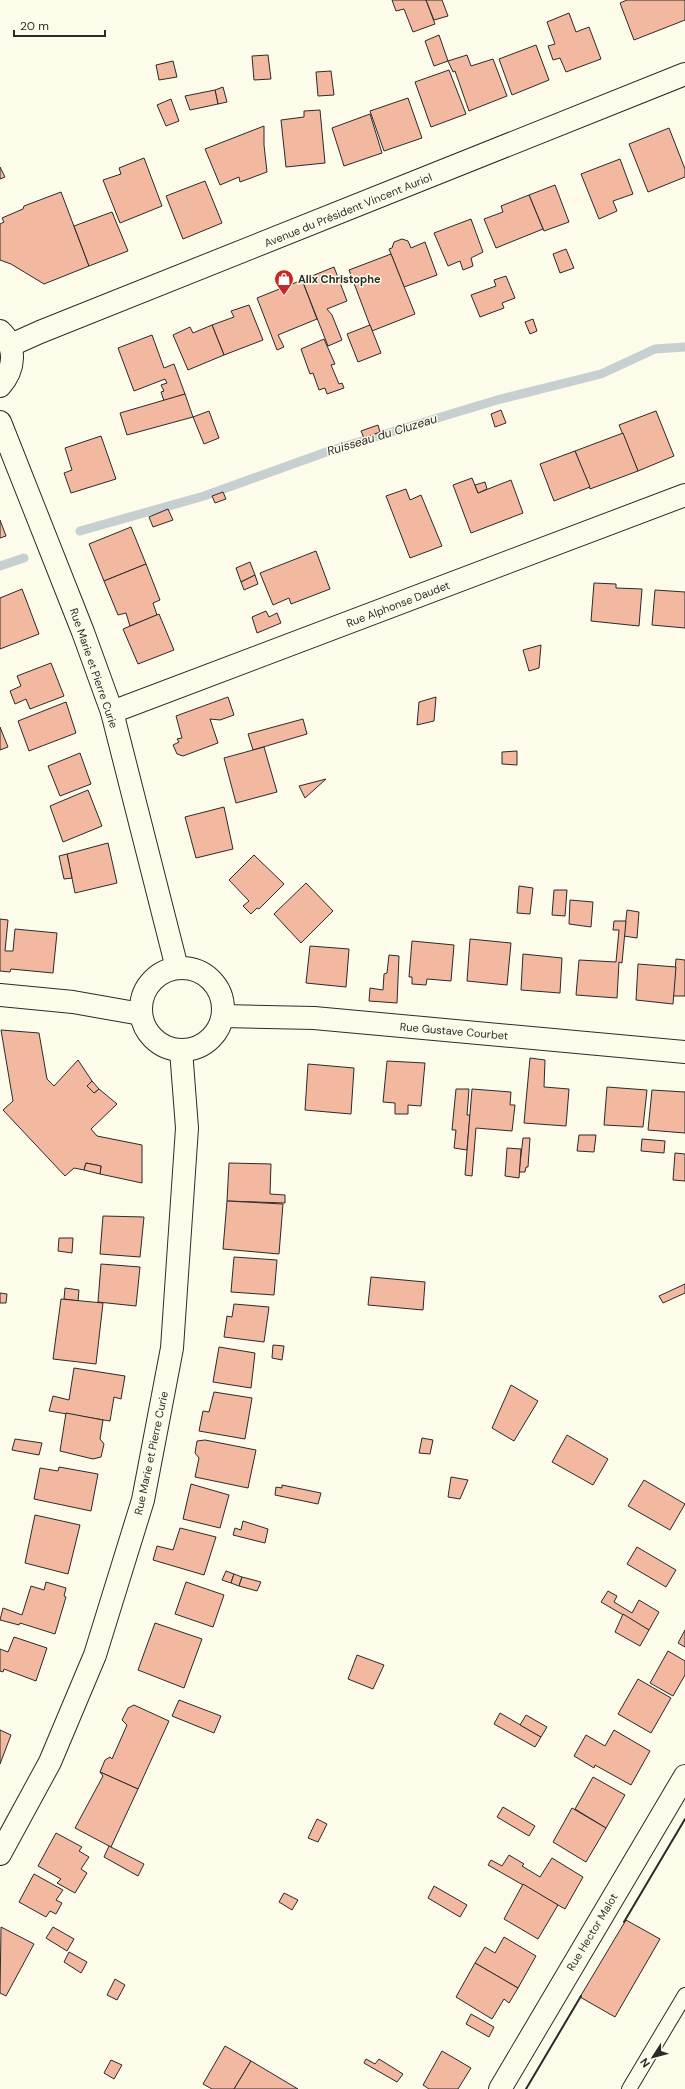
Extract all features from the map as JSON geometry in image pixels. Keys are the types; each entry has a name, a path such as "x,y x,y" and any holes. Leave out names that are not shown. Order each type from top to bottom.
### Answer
{"street":[{"name":"Avenue du Président Vincent Auriol","path":"5,338 40,332 685,74"},
{"path":"0,386 6,379 11,368 13,357 5,338"},
{"name":"Rue Marie et Pierre Curie","path":"0,422 83,632 112,712 177,968"},
{"name":"Rue Alphonse Daudet","path":"112,712 685,495"},
{"path":"177,968 190,968 202,972 212,981 219,991 223,1004 223,1016 219,1027 208,1040 193,1049 181,1050 170,1048 159,1043 151,1036 144,1026 141,1014 142,1001 146,989 153,979 164,971 177,968"},
{"path":"0,995 73,1002 141,1014"},
{"name":"Rue Gustave Courbet","path":"223,1016 314,1018 685,1052"},
{"name":"Rue Marie et Pierre Curie","path":"0,1854 50,1762 95,1655 143,1500 172,1348 187,1128 181,1050"},
{"name":"Rue Hector Malot","path":"500,2089 685,1776"}],"lane":[{"path":"630,2089 685,1995"}],"building":[{"path":"392,0 426,0 435,24 413,32 404,9 396,11"},
{"path":"426,0 442,0 448,16 434,20"},
{"path":"627,0 685,0 685,20 634,40 620,3"},
{"path":"569,13 576,32 589,27 601,59 566,72 560,58 553,60 548,46 555,44 547,22"},
{"path":"439,35 448,61 434,66 425,41"},
{"path":"536,45 549,80 512,95 499,59"},
{"path":"268,55 271,79 254,80 252,56"},
{"path":"467,55 471,66 493,59 507,96 469,111 455,71 453,72 448,61"},
{"path":"173,61 177,77 159,80 156,65"},
{"path":"449,70 466,114 431,127 415,82"},
{"path":"331,71 334,95 318,96 316,72"},
{"path":"223,87 227,102 218,104 215,90"},
{"path":"215,90 218,104 190,110 185,96"},
{"path":"408,98 422,138 384,151 370,111"},
{"path":"171,99 179,121 166,126 157,105"},
{"path":"320,110 325,163 286,167 281,120 304,117 304,111"},
{"path":"370,114 382,153 344,166 332,128"},
{"path":"264,126 264,145 267,172 240,182 239,177 220,185 205,149"},
{"path":"669,128 685,169 685,177 648,192 629,144"},
{"path":"144,158 162,206 120,223 103,180 121,174 119,168"},
{"path":"620,159 633,194 613,201 617,211 599,219 581,174"},
{"path":"0,167 5,177 0,179"},
{"path":"205,181 222,223 183,239 166,196"},
{"path":"555,185 569,222 544,231 529,195"},
{"path":"61,192 89,266 44,284 11,264 0,260 0,224 4,222 2,218 23,209 24,206"},
{"path":"529,195 543,229 496,248 484,219 503,212 501,206"},
{"path":"112,212 128,251 89,266 74,226"},
{"path":"471,219 483,252 471,258 473,266 463,270 460,261 448,266 434,233"},
{"path":"402,239 408,241 411,248 425,242 437,275 404,287 389,249 392,248 394,242"},
{"path":"566,249 574,268 560,273 553,254"},
{"path":"391,254 415,314 372,331 349,270"},
{"path":"334,267 347,301 327,309 332,315 342,340 328,346 302,280"},
{"path":"506,276 515,298 502,303 504,308 480,317 471,295 496,286 494,280"},
{"path":"302,280 317,319 278,335 284,347 277,350 257,298"},
{"path":"249,305 263,340 224,355 212,325 234,317 231,311"},
{"path":"533,319 537,331 530,334 525,322"},
{"path":"212,325 224,355 188,370 173,335 190,327 193,333"},
{"path":"370,325 381,353 358,362 347,334"},
{"path":"152,335 164,368 174,364 185,394 164,401 161,392 164,391 161,385 167,383 165,379 134,391 118,348"},
{"path":"324,339 335,364 331,365 339,384 342,383 344,388 327,394 325,388 319,390 313,373 310,374 301,349"},
{"path":"185,394 193,417 127,435 120,413"},
{"path":"501,410 506,423 495,427 491,414"},
{"path":"209,411 219,438 204,444 193,417"},
{"path":"656,411 674,456 638,471 619,425"},
{"path":"378,425 380,432 364,438 361,431"},
{"path":"623,433 638,471 590,489 575,451"},
{"path":"101,436 116,479 71,493 64,473 72,470 65,448"},
{"path":"575,451 590,487 554,501 540,464"},
{"path":"472,478 478,493 511,480 523,513 471,533 453,485"},
{"path":"485,482 487,489 478,493 475,485"},
{"path":"406,489 410,500 421,495 442,546 410,558 386,496"},
{"path":"223,492 226,499 215,503 212,496"},
{"path":"168,509 173,520 153,527 149,517"},
{"path":"0,520 6,536 0,538"},
{"path":"131,527 146,564 104,581 89,544"},
{"path":"316,551 330,589 291,604 289,598 273,605 260,573"},
{"path":"250,562 255,575 241,582 236,568"},
{"path":"146,564 160,600 153,603 157,615 130,626 126,613 118,615 104,581"},
{"path":"255,575 258,584 244,590 241,582"},
{"path":"594,583 616,584 616,588 642,589 639,626 591,621"},
{"path":"22,589 39,634 0,649 0,598"},
{"path":"655,590 685,592 685,628 652,625"},
{"path":"266,611 269,617 277,613 281,623 257,633 252,617"},
{"path":"159,614 174,650 138,664 123,629"},
{"path":"541,645 539,668 529,671 523,650"},
{"path":"51,663 64,696 30,709 26,699 15,704 10,691 21,686 17,676"},
{"path":"228,697 234,715 220,720 210,719 218,743 183,756 177,754 173,745 179,742 177,739 182,738 176,716"},
{"path":"436,697 434,721 417,725 419,702"},
{"path":"66,702 76,733 29,751 18,721"},
{"path":"303,719 307,734 253,750 248,734"},
{"path":"0,727 8,747 0,750"},
{"path":"264,747 277,792 236,803 224,758"},
{"path":"517,751 517,765 502,764 502,752"},
{"path":"80,753 91,784 60,796 48,766"},
{"path":"326,779 305,798 299,786"},
{"path":"88,790 102,826 63,842 50,806"},
{"path":"224,807 233,849 196,858 185,817"},
{"path":"108,843 117,883 75,893 67,854"},
{"path":"67,854 72,878 64,879 59,856"},
{"path":"254,855 284,884 259,909 257,908 251,914 243,906 249,901 229,880"},
{"path":"306,883 333,911 301,943 274,914"},
{"path":"519,886 533,888 530,914 517,913"},
{"path":"554,890 567,890 565,916 552,915"},
{"path":"570,900 593,902 591,927 569,924"},
{"path":"627,910 639,912 637,938 624,936"},
{"path":"0,919 8,920 5,951 13,951 15,929 57,933 53,973 11,969 10,972 0,971"},
{"path":"614,921 626,921 622,963 619,962 617,998 576,995 579,960 616,962 619,930 613,930"},
{"path":"470,939 511,943 507,985 467,981"},
{"path":"412,941 454,945 451,981 427,979 426,985 412,984 412,977 409,977"},
{"path":"310,946 349,949 346,987 306,983"},
{"path":"523,954 562,958 560,993 521,990"},
{"path":"389,955 399,956 397,1003 369,1001 370,988 383,990 384,974 387,973"},
{"path":"676,959 685,960 685,996 673,996"},
{"path":"638,964 676,967 673,1004 636,1000"},
{"path":"1,1030 39,1033 47,1079 54,1086 78,1060 92,1081 87,1086 94,1093 99,1089 117,1104 91,1129 97,1136 142,1145 142,1183 100,1174 101,1166 86,1163 84,1170 74,1168 65,1176 3,1110 13,1101"},
{"path":"530,1058 545,1060 544,1087 569,1089 566,1126 524,1123"},
{"path":"387,1061 425,1063 421,1106 408,1105 408,1114 395,1114 395,1103 383,1102"},
{"path":"308,1064 354,1068 351,1114 305,1110"},
{"path":"92,1081 99,1089 94,1093 87,1086"},
{"path":"607,1087 647,1090 643,1127 604,1125"},
{"path":"456,1089 469,1089 467,1115 470,1115 467,1150 454,1148 456,1130 452,1130"},
{"path":"472,1089 511,1092 510,1105 515,1105 512,1131 476,1128 472,1176 465,1175"},
{"path":"652,1090 685,1092 685,1133 648,1130"},
{"path":"579,1135 596,1135 594,1152 577,1151"},
{"path":"523,1138 530,1138 528,1167 526,1167 525,1172 519,1172"},
{"path":"642,1139 665,1141 664,1153 641,1151"},
{"path":"507,1148 521,1149 519,1178 505,1176"},
{"path":"675,1153 685,1154 685,1181 673,1180"},
{"path":"86,1163 101,1166 100,1174 84,1170"},
{"path":"229,1163 271,1164 270,1194 285,1195 285,1203 227,1201"},
{"path":"227,1201 283,1204 279,1254 223,1249"},
{"path":"103,1216 144,1217 140,1257 100,1254"},
{"path":"59,1238 73,1238 72,1253 58,1251"},
{"path":"234,1257 277,1260 274,1295 231,1292"},
{"path":"101,1264 140,1267 136,1306 98,1302"},
{"path":"371,1277 425,1282 423,1310 368,1305"},
{"path":"685,1284 685,1293 663,1303 659,1296"},
{"path":"65,1288 79,1290 78,1301 64,1299"},
{"path":"0,1293 7,1294 6,1303 0,1303"},
{"path":"61,1299 103,1303 96,1364 53,1359"},
{"path":"234,1304 269,1307 264,1342 224,1337 227,1316 232,1317"},
{"path":"273,1345 284,1346 282,1360 272,1358"},
{"path":"219,1347 255,1353 251,1388 213,1382"},
{"path":"74,1368 125,1376 121,1399 114,1397 110,1421 49,1411 53,1396 69,1400"},
{"path":"511,1385 538,1401 514,1441 492,1428"},
{"path":"214,1392 252,1398 245,1439 199,1431 203,1411 209,1412"},
{"path":"66,1413 103,1420 100,1439 104,1444 101,1457 93,1459 60,1451"},
{"path":"567,1435 608,1459 593,1485 552,1462"},
{"path":"422,1438 433,1440 430,1454 419,1453"},
{"path":"15,1439 42,1443 39,1455 12,1450"},
{"path":"205,1440 256,1450 248,1488 195,1477 199,1458 195,1453 197,1441"},
{"path":"59,1467 98,1474 91,1511 34,1499 40,1468 58,1471"},
{"path":"451,1477 468,1480 460,1499 448,1497"},
{"path":"644,1480 685,1504 670,1530 628,1506"},
{"path":"191,1484 229,1495 220,1528 183,1519"},
{"path":"282,1485 321,1493 318,1504 275,1495 276,1487 282,1488"},
{"path":"35,1515 80,1525 68,1574 25,1563"},
{"path":"243,1521 268,1529 265,1543 233,1535 235,1528 241,1530"},
{"path":"180,1528 216,1537 204,1575 153,1560 157,1546 173,1550"},
{"path":"637,1547 676,1570 666,1587 627,1564"},
{"path":"226,1571 234,1574 231,1583 222,1580"},
{"path":"234,1574 242,1577 239,1586 231,1583"},
{"path":"242,1577 261,1582 257,1591 239,1586"},
{"path":"46,1582 66,1588 64,1596 66,1597 55,1634 20,1623 19,1625 0,1620 3,1608 22,1615 31,1586 44,1590"},
{"path":"186,1582 224,1595 213,1627 175,1614"},
{"path":"608,1591 617,1596 614,1602 632,1613 639,1600 659,1612 649,1630 601,1602"},
{"path":"623,1614 649,1630 640,1646 615,1632"},
{"path":"155,1623 202,1639 184,1688 138,1670"},
{"path":"685,1630 685,1647 678,1643"},
{"path":"14,1637 47,1648 36,1681 4,1669 3,1672 0,1671 0,1649 8,1652"},
{"path":"668,1651 685,1661 685,1675 673,1696 650,1683"},
{"path":"357,1655 384,1665 373,1689 348,1679"},
{"path":"638,1679 671,1698 651,1733 618,1714"},
{"path":"179,1700 221,1716 214,1733 172,1716"},
{"path":"134,1705 169,1721 138,1789 100,1772 105,1760 110,1757 112,1759 127,1725 122,1720 128,1708"},
{"path":"500,1713 541,1737 535,1747 494,1724"},
{"path":"526,1715 547,1727 541,1737 520,1725"},
{"path":"0,1730 11,1735 0,1764"},
{"path":"614,1730 650,1751 631,1785 595,1765 594,1768 574,1756 586,1735 605,1746"},
{"path":"100,1772 138,1789 111,1847 75,1828 103,1776"},
{"path":"593,1777 625,1795 606,1828 575,1809"},
{"path":"503,1807 535,1826 529,1836 497,1817"},
{"path":"572,1808 606,1828 586,1862 553,1842"},
{"path":"317,1819 327,1824 318,1842 308,1838"},
{"path":"56,1833 82,1847 79,1851 89,1857 81,1869 87,1873 75,1893 57,1883 61,1879 38,1866"},
{"path":"109,1846 144,1864 138,1876 104,1857"},
{"path":"509,1855 524,1864 522,1866 540,1877 552,1858 583,1877 565,1909 488,1865 491,1860 502,1866"},
{"path":"34,1874 63,1890 56,1900 62,1903 56,1914 50,1911 46,1917 19,1902"},
{"path":"523,1884 558,1905 538,1939 504,1919"},
{"path":"434,1886 467,1905 460,1917 428,1898"},
{"path":"284,1893 298,1900 292,1910 279,1902"},
{"path":"626,1920 660,1939 615,2017 580,1997"},
{"path":"1,1927 34,1944 6,1996 0,1993"},
{"path":"53,1927 74,1939 67,1951 46,1938"},
{"path":"504,1937 536,1956 518,1988 475,1963 485,1947 495,1953"},
{"path":"69,1952 87,1962 81,1973 64,1962"},
{"path":"475,1963 518,1988 509,2003 504,1999 492,2019 456,1997"},
{"path":"115,1979 125,1985 117,2000 107,1995"},
{"path":"471,2014 494,2027 489,2037 466,2024"},
{"path":"225,2046 251,2061 234,2089 212,2089 203,2084"},
{"path":"442,2051 471,2068 458,2089 429,2089 423,2085"},
{"path":"366,2059 375,2064 379,2059 403,2074 397,2082 364,2063"},
{"path":"111,2060 122,2065 114,2079 104,2073"},
{"path":"251,2061 298,2089 234,2089"}],"waterway":[{"name":"Ruisseau du Cluzeau","path":"80,531 204,496 329,451 497,400 601,374 655,349 685,347"},
{"name":"Ruisseau du Cluzeau","path":"0,566 24,558"}],"wall":[{"path":"624,1922 685,1819"},
{"path":"526,2089 581,1996"}],"place":[{"name":"Alix Christophe","path":"284,296"}]}
